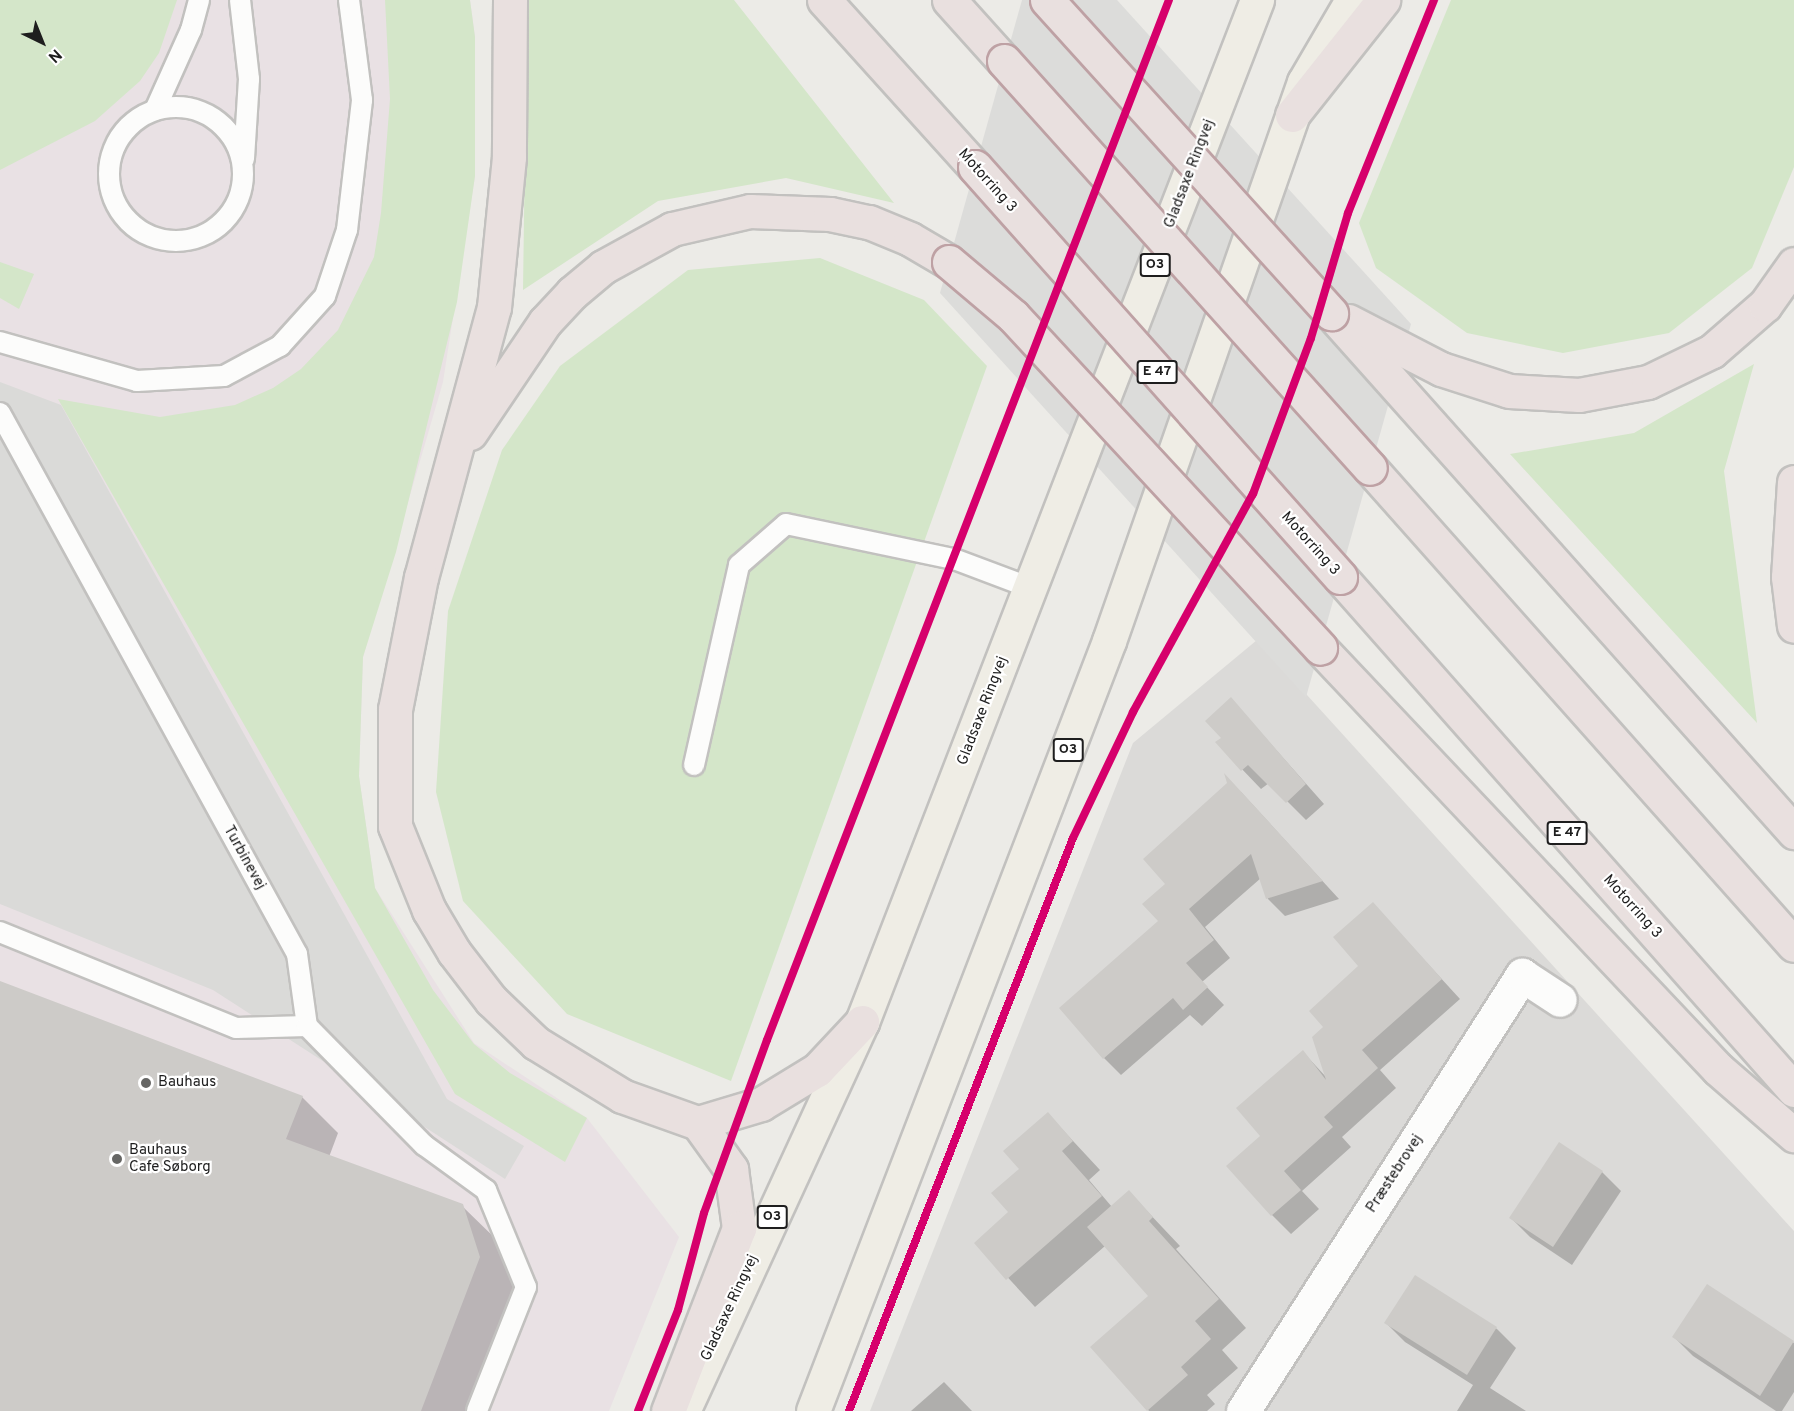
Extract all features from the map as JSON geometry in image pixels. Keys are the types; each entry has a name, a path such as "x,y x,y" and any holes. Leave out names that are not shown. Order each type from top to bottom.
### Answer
{"highway":[{"path":"510,0 509,156 494,307 458,452 421,577 395,709 395,826 429,910 454,952 491,1000 536,1043 622,1096 698,1124 731,1169 739,1228 668,1411"},
{"name":"Motorring 3","path":"824,0 1340,577 1794,1090"},
{"path":"949,0 1370,468 1794,945"},
{"path":"1047,0 1331,313 1794,832"},
{"path":"1292,115 1383,0"},
{"path":"458,452 545,322 572,293 603,267 672,229 750,211 830,213 870,222 910,239 949,262 1013,316 1320,648 1718,1069 1794,1136"},
{"path":"1331,313 1442,369 1509,391 1579,395 1648,382 1712,351 1765,305 1794,264"},
{"path":"1794,483 1788,577 1794,626"},
{"path":"698,1124 761,1104 817,1070 862,1022"}],"main road":[{"name":"Gladsaxe Ringvej","path":"683,1411 862,1022 1257,0"},
{"name":"O3","path":"813,1411 1109,641 1304,82 1352,0"}],"street":[{"name":"Præstebrovej","path":"1243,1411 1522,975 1560,1000"}],"lane":[{"path":"155,110 191,30 199,0"},
{"path":"240,0 249,79 244,167 238,200 230,215 212,232 189,241 163,241 140,231 121,214 111,191 109,166 117,142 133,122 155,110 195,109 219,121 236,142 244,167"},
{"path":"0,342 137,381 224,376 280,346 325,296 347,230 362,100 349,0"},
{"name":"Turbinevej","path":"0,413 297,954 307,1026"},
{"path":"694,765 740,565 786,524 954,559 1031,588"},
{"path":"0,932 236,1028 307,1026 424,1145 486,1190 526,1287 477,1411"}],"shaded area":[{"path":"0,0 470,0 475,37 475,176 443,382 363,657 359,776 375,888 474,1043 587,1118 679,1237 609,1411 0,1411"},
{"path":"0,382 61,405 447,1099 524,1146 505,1179 213,990 0,904"},
{"path":"1257,640 1794,1231 1794,1411 870,1411 1133,743"}],"green space":[{"path":"0,0 177,0 159,53 140,81 95,121 0,170"},
{"path":"385,0 470,0 475,37 475,176 457,302 396,552 363,657 359,776 375,888 433,990 474,1044 510,1073 587,1118 565,1162 455,1094 58,399 160,417 235,405 273,388 301,369 338,330 374,257 381,213 390,99"},
{"path":"527,0 734,0 894,203 786,178 658,201 523,290"},
{"path":"1451,0 1794,0 1794,167 1752,268 1669,333 1563,353 1467,333 1376,268 1359,223"},
{"path":"820,258 924,300 987,366 731,1081 567,1014 463,901 436,792 448,611 502,450 560,366 688,270"},
{"path":"0,262 34,274 19,309 0,298"},
{"path":"1754,364 1724,471 1757,723 1510,454 1634,433"}],"pier":[{"path":"1022,0 1117,0 1411,324 1306,697 940,293"}],"building":[{"path":"1231,697 1306,784 1286,803 1248,765 1241,771 1215,742 1221,738 1205,721"},
{"path":"1224,773 1323,881 1266,899 1251,854 1189,909 1214,940 1186,963 1208,987 1183,1010 1173,998 1103,1059 1059,1008 1158,921 1142,904 1165,884 1143,859 1227,783"},
{"path":"1373,902 1442,979 1362,1050 1378,1068 1324,1117 1333,1127 1284,1171 1301,1190 1271,1216 1226,1166 1260,1136 1236,1108 1303,1050 1326,1080 1312,1037 1323,1027 1309,1011 1358,966 1333,937"},
{"path":"0,981 303,1096 286,1139 463,1204 480,1257 421,1411 0,1411"},
{"path":"1048,1112 1073,1141 1062,1151 1102,1196 1006,1280 974,1243 1008,1212 991,1193 1019,1169 1003,1151"},
{"path":"1559,1142 1603,1171 1553,1247 1509,1218"},
{"path":"1129,1190 1153,1217 1149,1221 1219,1299 1195,1321 1211,1339 1181,1367 1188,1375 1147,1411 1090,1347 1148,1296 1087,1227"},
{"path":"1415,1275 1497,1327 1467,1375 1384,1323"},
{"path":"1707,1284 1794,1341 1760,1396 1672,1337"}],"cycle path":[{"path":"638,1411 678,1310 704,1213 767,1040 1169,0"},
{"path":"849,1411 1073,838 1133,712 1253,494 1311,338 1348,213 1434,0"}],"place":[{"name":"Bauhaus","path":"146,1083"},
{"name":"Bauhaus Cafe Søborg","path":"117,1159"}]}
